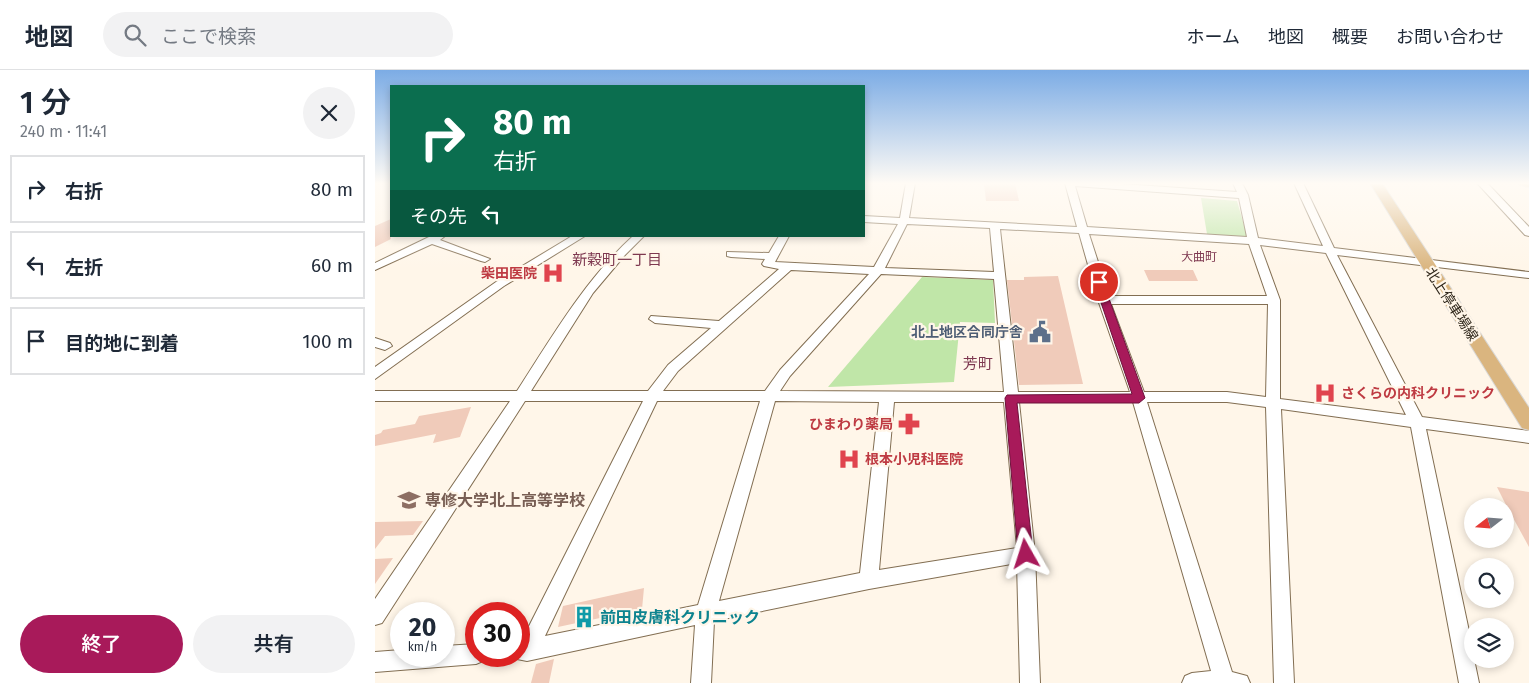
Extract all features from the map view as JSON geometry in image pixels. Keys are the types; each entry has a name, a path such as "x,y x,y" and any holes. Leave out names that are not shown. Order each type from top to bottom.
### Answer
{"main road":[{"name":"北上停車場線","path":"1394,212 1529,423"}],"street":[{"path":"701,683 705,615 769,396 785,373 878,270 904,221 905,212"},
{"path":"1077,212 1104,300 1139,398 1229,682 1192,683"},
{"path":"1246,212 1253,242 1274,300 1273,402 1284,683"},
{"path":"1312,212 1330,251 1418,424 1469,683"},
{"path":"1509,212 1529,233"},
{"path":"865,219 1082,230 1253,242 1529,275"},
{"path":"995,226 1026,554 1030,683"},
{"path":"375,374 500,284 578,237"},
{"path":"375,616 522,395 585,294 638,237"},
{"path":"783,237 768,264 788,267 999,276"},
{"path":"375,267 435,238 485,259"},
{"path":"731,254 773,256"},
{"path":"530,637 653,395 673,368 788,267"},
{"path":"1104,300 1274,300"},
{"path":"655,319 722,325"},
{"path":"375,396 1227,397 1418,424 1529,437"},
{"path":"869,580 887,397"},
{"path":"530,650 869,580 1026,554"},
{"path":"375,662 465,655"}],"green space":[{"path":"1203,212 1240,212 1248,239 1207,234"},
{"path":"922,277 993,280 995,323 960,322 954,382 828,387"}],"building":[{"path":"390,219 391,239 375,247 375,226"},
{"path":"1144,270 1193,270 1198,281 1149,281"},
{"name":"北上地区合同庁舎","path":"1058,276 1083,384 1019,385 1007,280 1024,280 1024,277"},
{"path":"471,407 460,437 433,443 436,434 375,446 375,435 383,430 415,424 419,416"},
{"path":"1497,487 1529,492 1529,547 1514,520 1514,498 1502,498"},
{"path":"423,521 413,535 385,536 375,549 375,522"},
{"path":"393,558 375,584 375,559"},
{"name":"前田皮膚科クリニック","path":"644,588 642,609 558,627 563,606"},
{"path":"554,659 549,683 531,683 536,664"}],"place":[{"name":"柴田医院","path":"553,273"},
{"name":"北上地区合同庁舎","path":"1040,332"},
{"name":"さくらの内科クリニック","path":"1325,393"},
{"name":"ひまわり薬局","path":"909,424"},
{"name":"根本小児科医院","path":"849,459"},
{"name":"専修大学北上高等学校","path":"409,500"},
{"name":"前田皮膚科クリニック","path":"584,617"}],"district":[{"name":"大曲町","path":"1199,257"},
{"name":"新穀町一丁目","path":"617,260"},
{"name":"芳町","path":"978,364"}],"route":[{"path":"1026,554 1011,398 1139,398 1099,282"}]}
